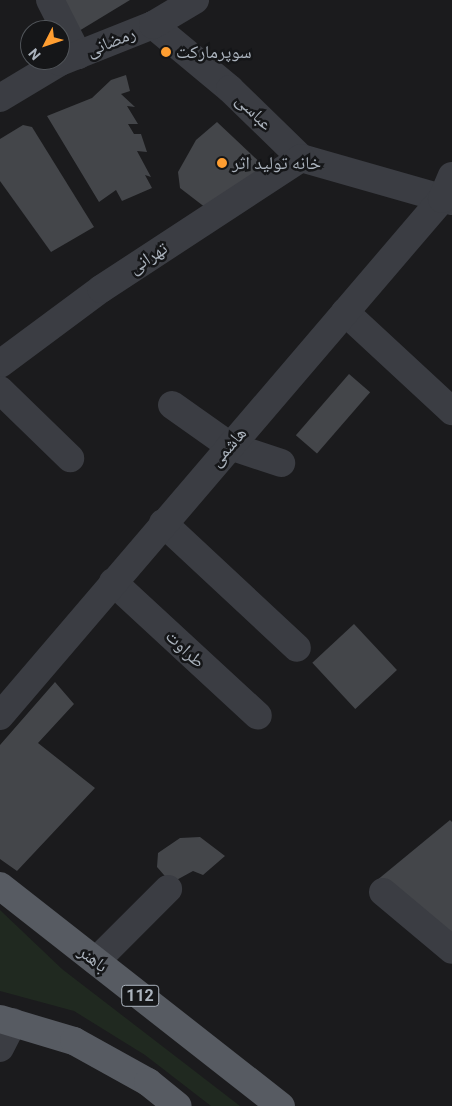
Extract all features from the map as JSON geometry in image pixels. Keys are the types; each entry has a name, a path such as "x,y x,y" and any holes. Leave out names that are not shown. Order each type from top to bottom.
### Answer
{"main road":[{"name":"باهنر","path":"0,886 281,1106"},
{"path":"6,1021 74,1041 110,1059 178,1106"}],"street":[{"path":"50,0 78,55"},
{"name":"رمضانی","path":"0,98 78,55 154,25 188,2"},
{"name":"عباسی","path":"154,25 230,88 300,158 449,192"},
{"name":"تهرانی","path":"0,364 101,289 300,158"},
{"name":"هاشمی","path":"0,716 163,523 449,192"},
{"path":"345,312 452,410"},
{"path":"0,390 70,458"},
{"path":"172,405 230,446 281,463"},
{"path":"163,523 297,648"},
{"name":"طراوت","path":"113,582 258,716"},
{"path":"96,961 168,889"},
{"path":"383,892 452,950"},
{"path":"0,1048 6,1021"}],"shaded area":[{"path":"0,910 62,969 240,1106 211,1106 145,1055 74,1011 0,991"}],"building":[{"path":"53,0 130,0 74,34 70,28 70,20 65,20"},
{"path":"126,75 130,91 121,94 135,107 127,106 138,124 128,124 134,134 141,134 147,152 137,151 151,177 145,175 152,188 122,201 116,190 99,202 47,116 92,98 111,80"},
{"name":"خانه تولید اثر","path":"217,122 267,169 206,208 180,188 178,172 196,140"},
{"path":"23,125 32,127 94,227 51,252 0,181 0,139"},
{"path":"349,374 370,392 317,454 296,435"},
{"path":"354,624 397,670 355,709 312,663"},
{"path":"55,682 74,704 38,743 95,788 17,871 0,859 0,745"},
{"path":"450,820 452,822 452,938 376,881"},
{"path":"200,837 225,856 203,875 193,871 171,883 157,867 158,853 180,838"}],"place":[{"name":"سوپرمارکت","path":"166,52"},
{"name":"خانه تولید اثر","path":"222,163"}]}
